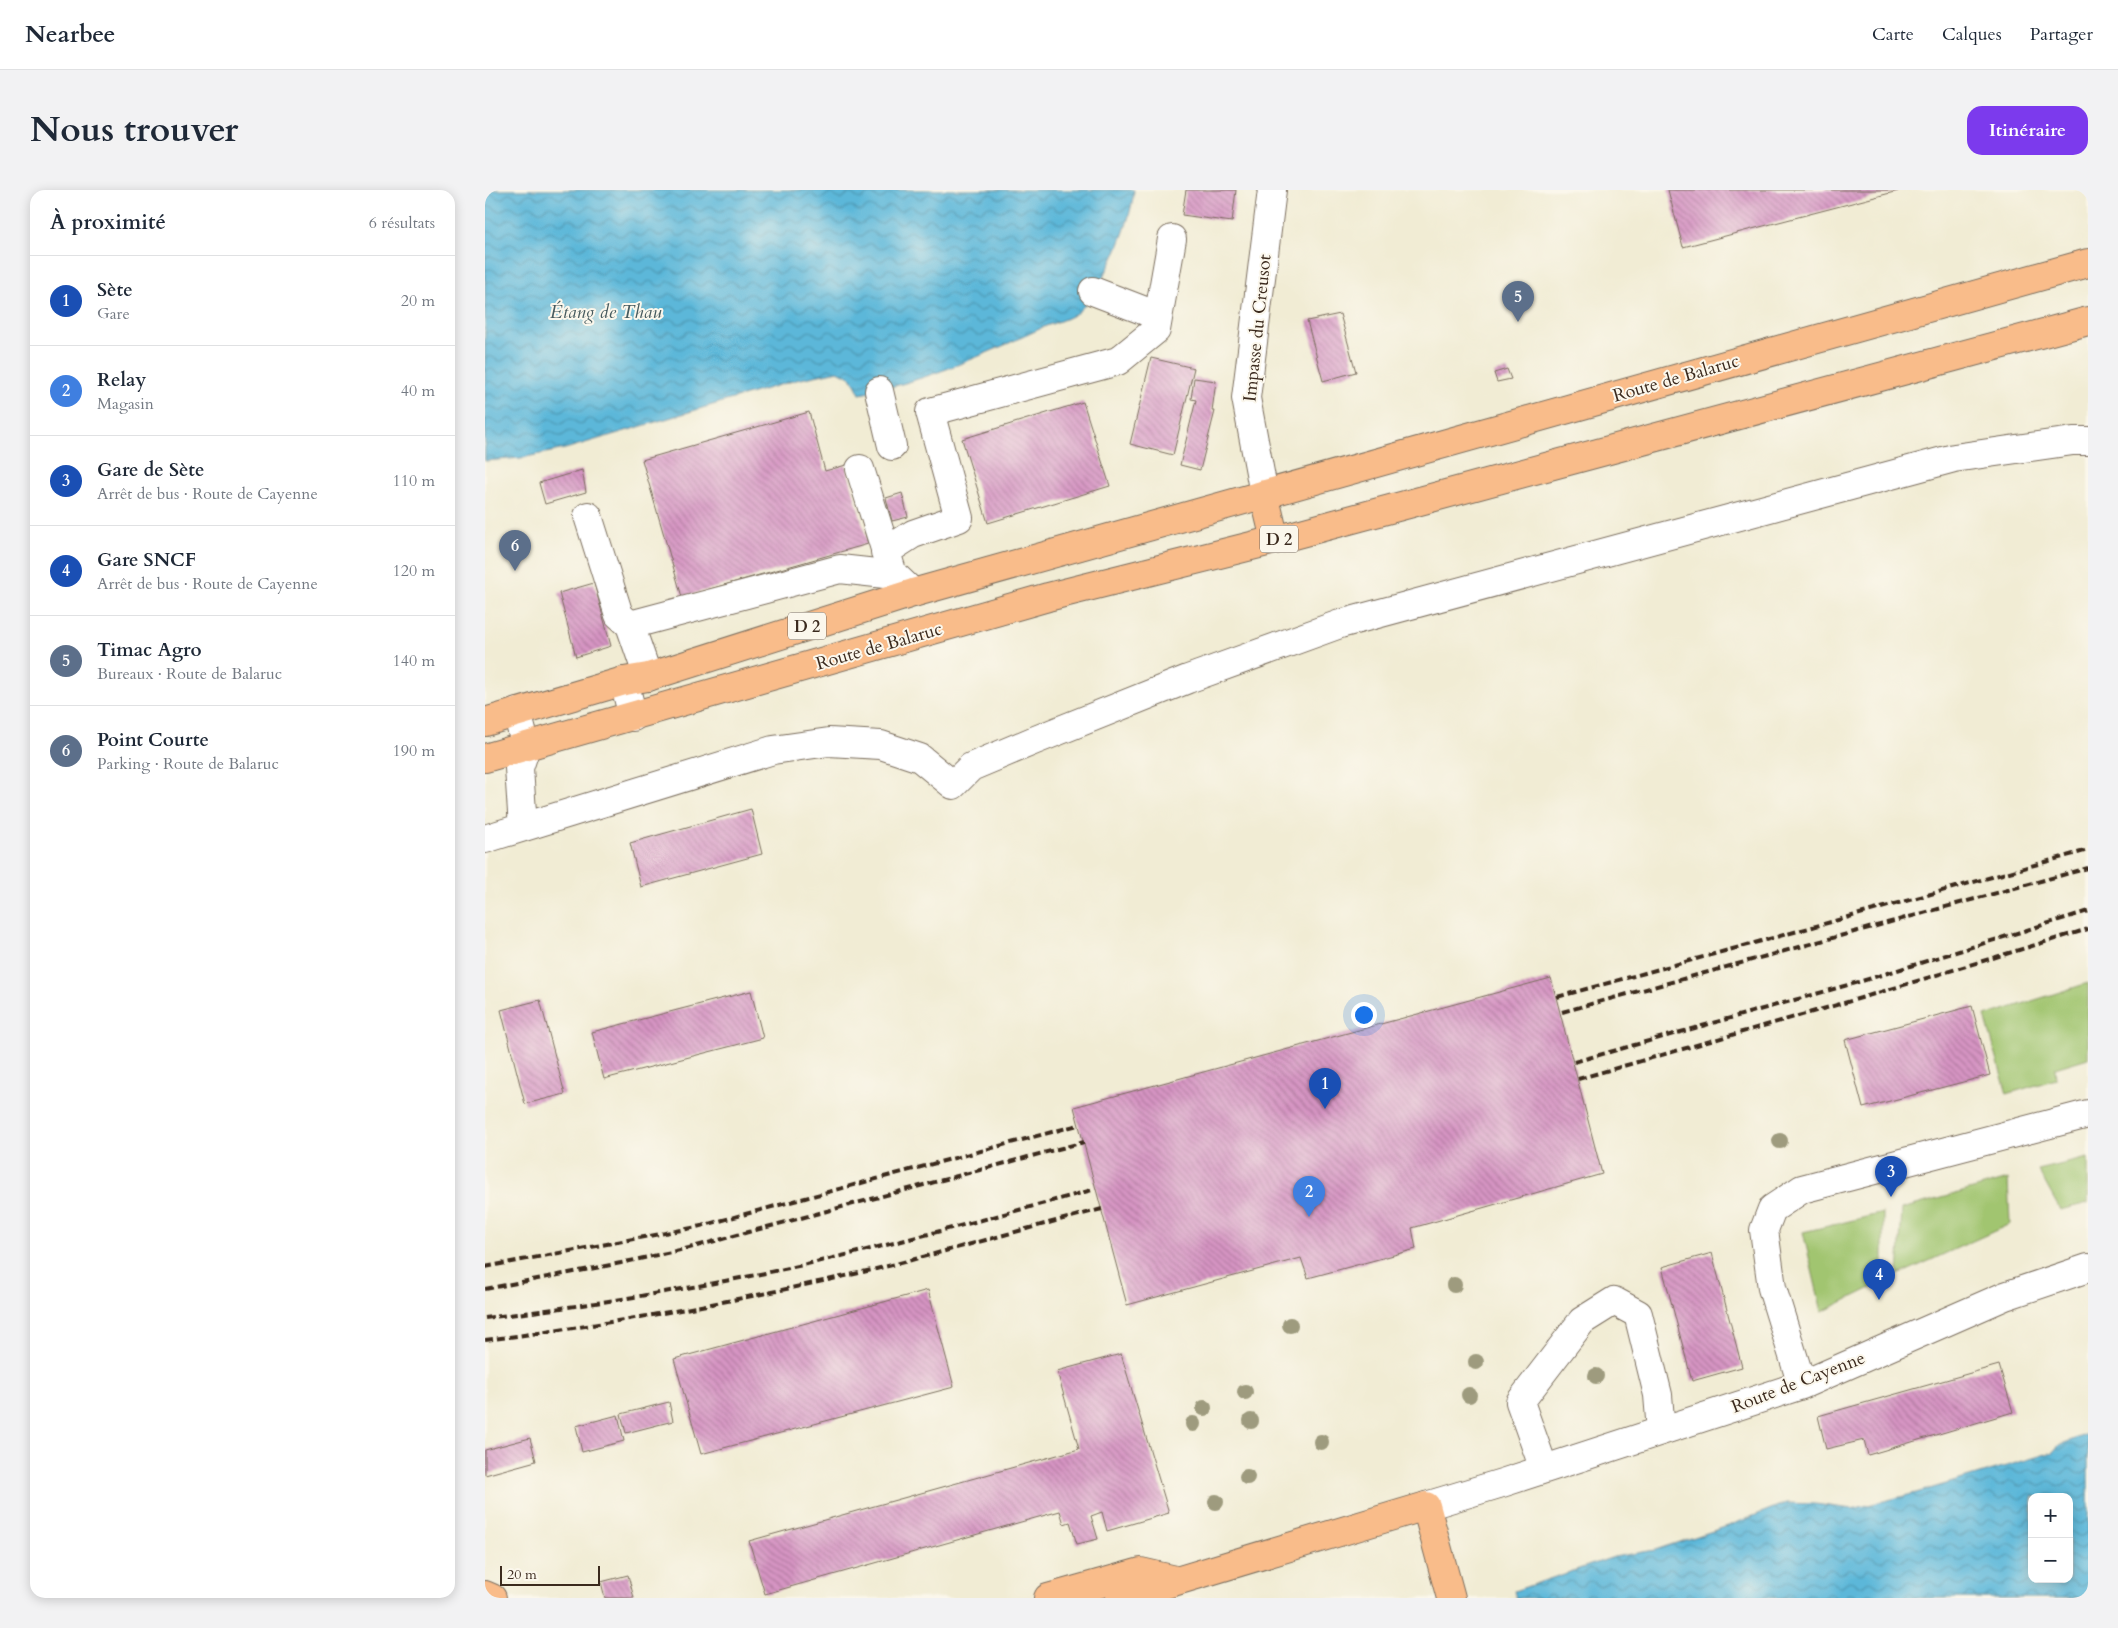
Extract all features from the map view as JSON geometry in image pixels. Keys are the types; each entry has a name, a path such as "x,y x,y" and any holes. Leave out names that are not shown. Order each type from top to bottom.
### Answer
{"main road":[{"name":"Route de Balaruc","path":"496,717 636,679 897,574 1264,494 2088,263"},
{"name":"Route de Balaruc","path":"485,758 1048,597 1275,540 2088,321"},
{"name":"D 2","path":"1264,494 1275,540"},
{"path":"1120,1598 1426,1506 1451,1598"},
{"path":"1048,1598 1141,1572 1180,1581"},
{"path":"485,1594 492,1598"}],"street":[{"name":"Impasse du Creusot","path":"1264,494 1246,398 1272,190"},
{"path":"897,574 913,534 959,518 930,412 1118,361 1156,330 1172,239"},
{"path":"1093,291 1158,316"},
{"path":"879,391 892,446"},
{"path":"485,839 773,750 829,742 881,745 921,758 953,785 971,767 1033,741 1188,679 1339,624 1954,458 2073,441 2088,441"},
{"path":"860,469 897,574"},
{"path":"589,516 619,615 630,625 636,679 633,716"},
{"path":"630,625 840,569 897,574"},
{"path":"496,717 526,747 519,768 523,827"},
{"path":"1802,1384 1771,1288 1764,1230 1772,1209 1802,1189 2088,1114"},
{"name":"Route de Cayenne","path":"1426,1506 1661,1432 1802,1384 2005,1296 2088,1268"},
{"path":"1544,1469 1520,1402 1582,1322 1614,1301 1638,1314 1658,1395 1661,1432"}],"green space":[{"path":"2088,983 2088,1058 2055,1068 2056,1079 2007,1094 1985,1016"},
{"path":"2088,1158 2088,1203 2060,1210 2038,1170"},
{"path":"2008,1179 2010,1224 1898,1275 1902,1209"},
{"path":"1883,1213 1883,1282 1822,1312 1803,1232"}],"water":[{"name":"Étang de Thau","path":"485,190 1134,190 1128,221 1115,253 1099,284 1080,310 1068,318 978,357 931,375 860,394 852,378 838,371 796,380 565,449 521,458 485,461"},
{"path":"2088,1434 2088,1598 1516,1598 1514,1591 1614,1557 1655,1550 1728,1526 1786,1503 1815,1504 1852,1509 1916,1493 2053,1452 2059,1445"}],"building":[{"path":"1186,190 1236,190 1232,222 1182,215"},
{"path":"1668,190 1898,190 1898,191 1683,247"},
{"path":"1340,314 1356,372 1323,381 1307,321"},
{"path":"1151,358 1194,368 1173,455 1130,444"},
{"path":"1507,369 1511,379 1497,382 1494,373"},
{"path":"1194,378 1216,381 1212,411 1215,411 1200,470 1180,465 1196,400 1191,399"},
{"path":"1083,402 1110,486 988,523 962,439"},
{"path":"809,412 825,471 846,465 868,544 682,597 642,460"},
{"path":"582,470 586,492 545,504 539,483"},
{"path":"902,493 908,517 892,521 886,498"},
{"path":"594,583 611,646 576,657 559,593"},
{"path":"751,809 762,854 641,887 630,843"},
{"path":"1551,978 1602,1174 1412,1228 1416,1249 1308,1278 1301,1258 1127,1305 1074,1107"},
{"path":"751,991 763,1038 604,1079 592,1032"},
{"path":"540,1000 565,1094 525,1104 501,1010"},
{"path":"1972,1006 1990,1075 1863,1108 1845,1040"},
{"path":"1712,1253 1742,1367 1692,1381 1662,1267"},
{"path":"928,1290 954,1387 701,1454 674,1359"},
{"path":"1121,1354 1169,1513 1107,1531 1102,1512 1091,1516 1098,1539 1077,1544 1070,1522 1064,1524 1060,1511 765,1594 749,1541 1079,1449 1057,1371"},
{"path":"1999,1365 2013,1412 1868,1455 1864,1440 1826,1449 1818,1416"},
{"path":"669,1402 673,1421 626,1433 621,1414"},
{"path":"618,1415 624,1441 582,1452 576,1426"},
{"path":"530,1438 536,1461 485,1475 485,1450"},
{"path":"628,1575 634,1598 605,1598 601,1582"}],"railway":[{"path":"1557,997 2088,850"},
{"path":"1562,1012 2088,868"},
{"path":"1574,1062 1862,981 2088,911"},
{"path":"1578,1079 1861,998 2088,929"},
{"path":"485,1267 697,1227 1078,1125"},
{"path":"485,1289 689,1248 1084,1142"},
{"path":"485,1318 623,1299 760,1274 971,1223 1092,1190"},
{"path":"485,1340 681,1310 779,1290 876,1269 1102,1209"}],"place":[{"name":"Timac Agro","path":"1518,322"},
{"name":"Point Courte","path":"515,571"},
{"name":"Sète","path":"1325,1109"},
{"name":"Gare de Sète","path":"1891,1197"},
{"name":"Relay","path":"1309,1217"},
{"name":"Gare SNCF","path":"1879,1300"}]}
